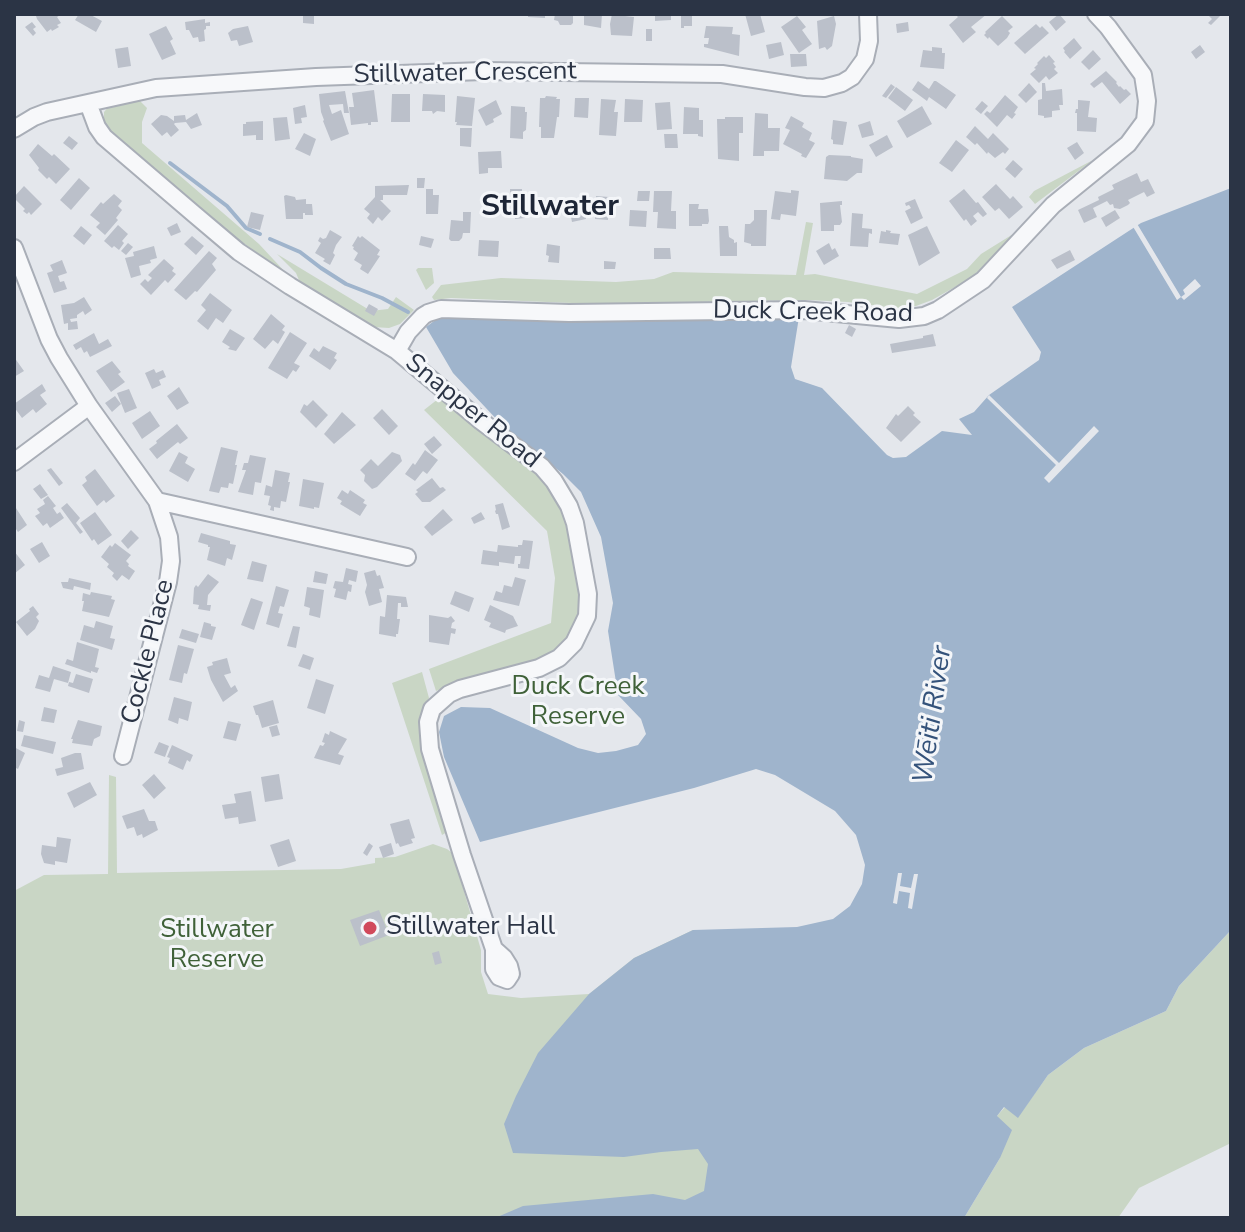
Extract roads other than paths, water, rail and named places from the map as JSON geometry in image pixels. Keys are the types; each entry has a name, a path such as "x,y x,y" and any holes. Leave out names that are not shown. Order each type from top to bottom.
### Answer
{"street":[{"name":"Stillwater Crescent","path":"16,123 47,112 156,88 316,77 483,71 722,74 824,88 852,77 865,59 869,41 868,14"},
{"name":"Duck Creek Road","path":"397,351 408,332 423,316 441,309 569,313 804,310 899,319 924,316 938,310 983,280 1053,205 1128,144 1145,121 1147,101 1143,75 1096,14"},
{"name":"Snapper Road","path":"88,103 104,137 239,252 397,351 549,473 563,496 575,523 587,581 587,616 580,633 567,651 550,664 460,689 438,701 429,715 430,749 494,949"},
{"path":"14,248 59,358 157,501 407,557"},
{"path":"14,462 89,406"},
{"name":"Cockle Place","path":"123,756 171,561 169,537 157,501"}],"water":[{"name":"Wēiti River","path":"1231,188 1231,930 1179,986 1166,1011 1084,1048 1048,1075 1018,1118 1004,1107 997,1116 1012,1130 1000,1158 964,1218 495,1218 523,1206 653,1194 685,1200 704,1191 708,1164 698,1149 624,1157 513,1153 504,1124 538,1053 589,994 634,958 693,930 797,927 833,919 850,906 862,884 865,865 856,835 835,811 775,775 756,769 694,788 480,842 444,757 439,732 444,716 461,707 490,708 578,748 598,753 638,745 646,734 641,719 618,695 608,631 613,603 601,537 581,492 502,425 453,373 426,327 442,315 799,317 791,367 795,379 822,388 887,455 906,457 942,431 972,435 959,419 974,412 989,395 1039,360 1041,352 1012,307 1141,223"}],"waterway":[{"path":"170,163 227,206 246,228 260,234"},
{"path":"270,239 300,252 346,284 408,312"}],"place":[{"name":"Stillwater Hall","path":"370,928"}],"district":[{"name":"Stillwater","path":"550,208"}],"park label":[{"name":"Duck Creek Reserve","path":"578,703"},
{"name":"Stillwater Reserve","path":"217,946"}]}
